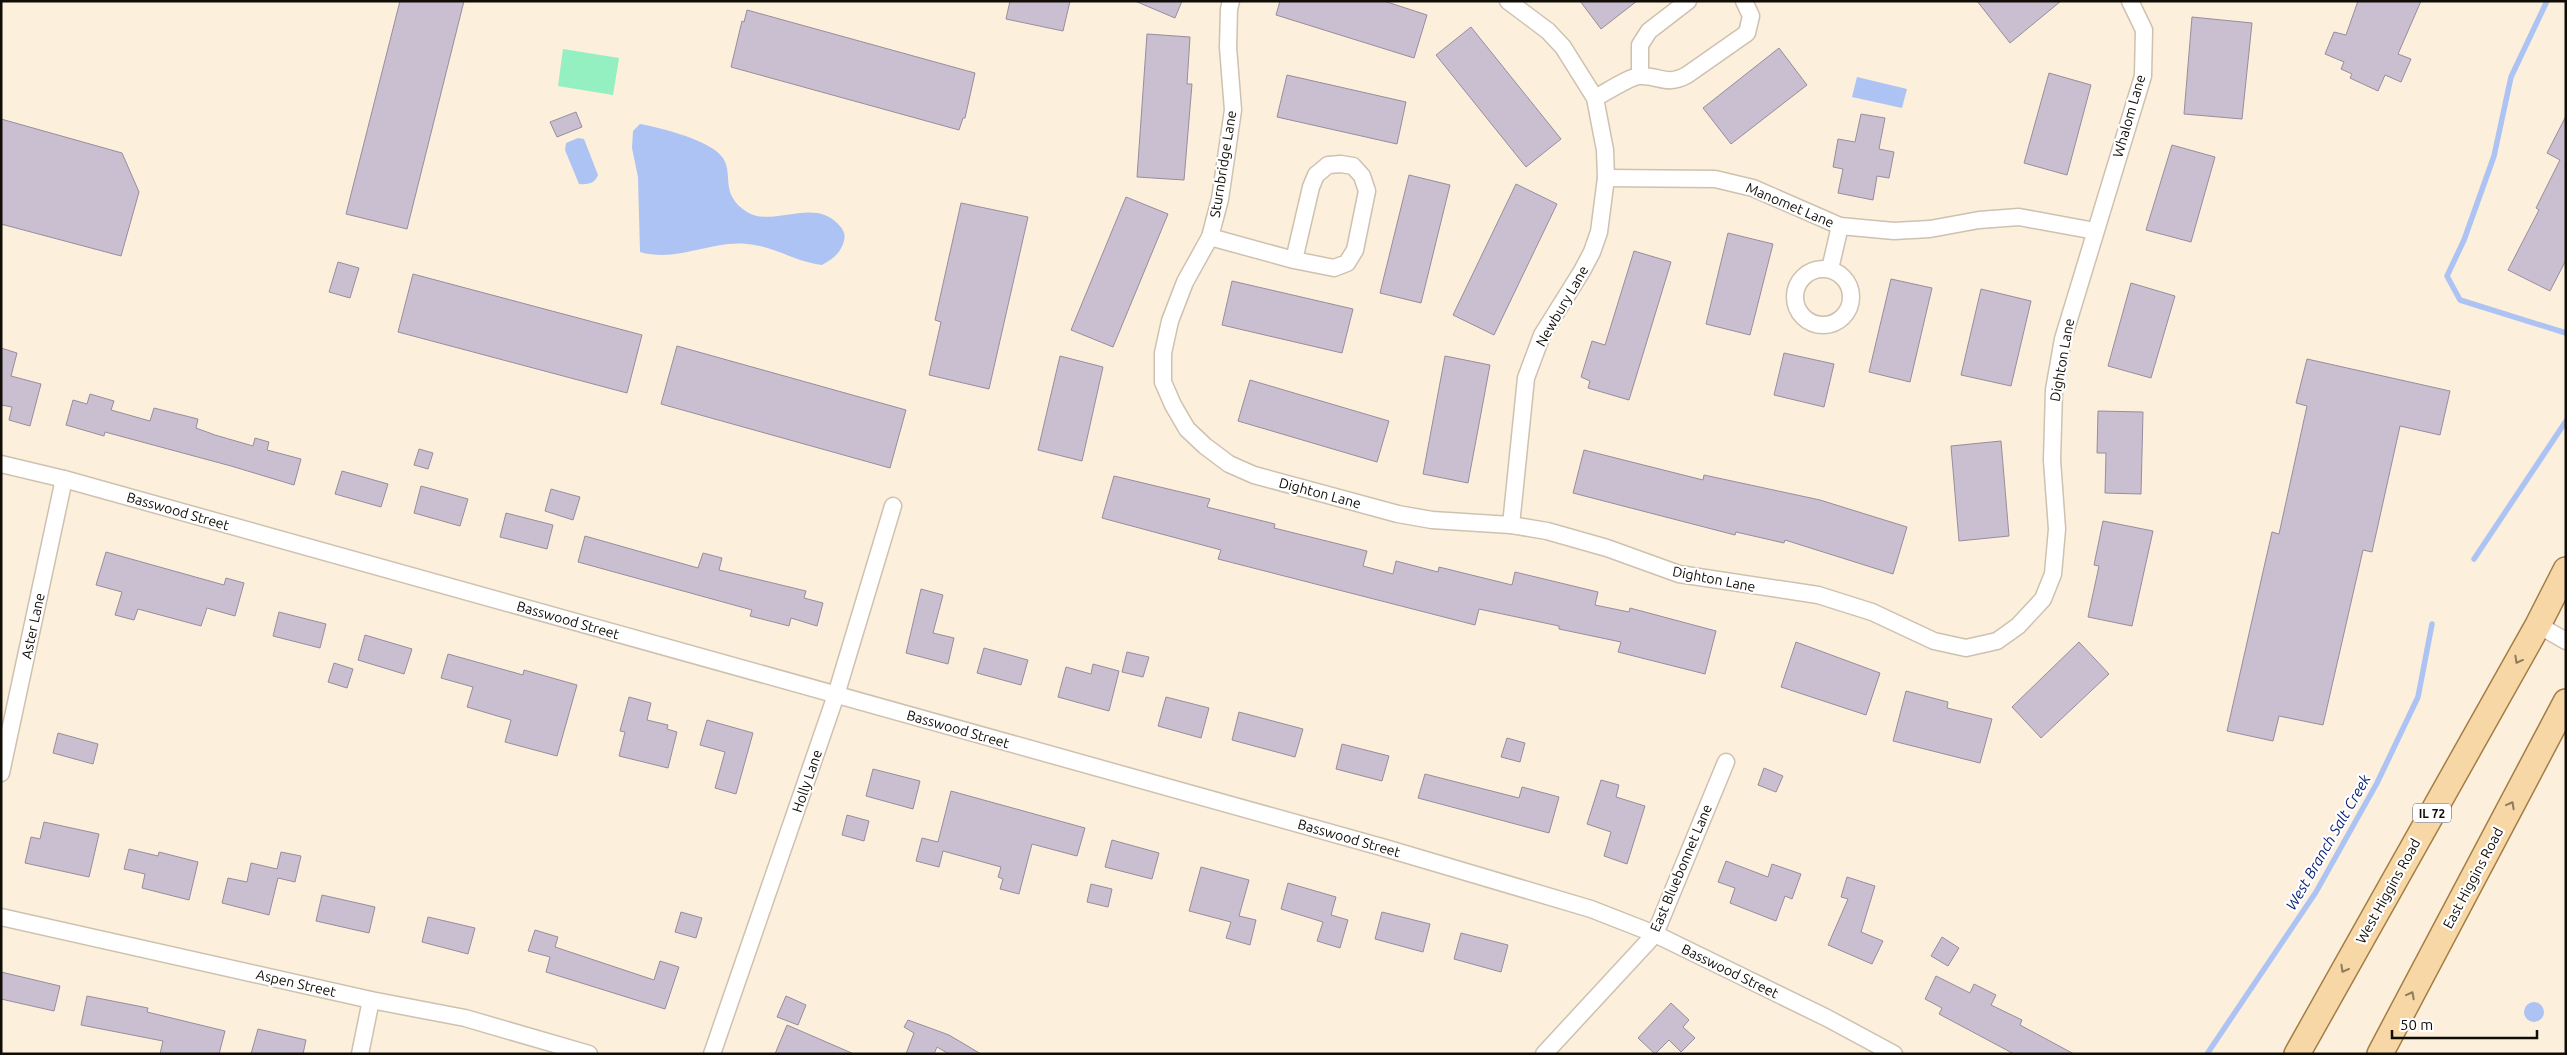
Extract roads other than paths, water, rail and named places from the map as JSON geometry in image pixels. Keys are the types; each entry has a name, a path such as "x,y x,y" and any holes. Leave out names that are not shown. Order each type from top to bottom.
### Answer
{"main road":[{"name":"West Higgins Road","path":"2297,1054 2538,625 2566,570"},
{"name":"East Higgins Road","path":"2380,1054 2566,702"}],"street":[{"name":"Sturnbridge Lane","path":"1210,237 1220,199 1234,110 1228,47 1231,1"},
{"path":"1508,1 1548,31 1563,47 1595,98 1604,150 1606,178"},
{"path":"1640,75 1640,45 1649,31 1688,1"},
{"path":"1595,98 1640,75 1665,81 1677,80 1747,33 1751,16 1744,1"},
{"name":"Whalom Lane","path":"2095,231 2143,76 2144,30 2130,1"},
{"path":"1210,237 1294,260 1334,268 1347,263 1355,250 1367,191 1362,176 1353,166 1341,164 1328,165 1316,175 1311,187 1294,260"},
{"name":"Manomet Lane","path":"1606,178 1715,179 1754,188 1840,226 1894,231 1930,229 1980,220 2019,217 2095,231"},
{"name":"Newbury Lane","path":"1511,525 1526,378 1542,335 1592,252 1599,232 1606,178"},
{"path":"1830,269 1840,226"},
{"name":"Dighton Lane","path":"1210,237 1185,282 1173,313 1163,354 1163,382 1187,429 1229,464 1254,475 1398,514 1432,520 1511,525 1546,531 1607,548 1679,574 1818,595 1872,612 1934,641 1966,648 1997,641 2018,626 2043,600 2053,574 2057,529 2052,460 2054,390 2063,339 2095,231"},
{"name":"Basswood Street","path":"1,464 64,479 1385,848 1591,909 1655,934 1894,1054"},
{"name":"Aster Lane","path":"1,773 64,479"},
{"name":"Holly Lane","path":"712,1054 836,696 893,506"},
{"path":"2538,625 2566,641"},
{"name":"East Bluebonnet Lane","path":"1544,1054 1655,934 1726,762"},
{"name":"Aspen Street","path":"1,917 372,1000 465,1018 589,1054"},
{"path":"360,1054 372,1000"}],"water":[{"path":"1857,77 1907,89 1902,108 1852,97"},
{"path":"640,124 660,128 697,140 717,152 726,164 730,191 733,198 747,212 757,216 768,217 805,213 817,213 828,216 838,224 845,236 841,248 832,259 822,265 803,261 757,245 747,244 720,245 667,255 640,252 638,177 632,148 633,131"},
{"path":"578,138 584,139 598,175 593,182 588,184 579,184 565,150 566,143"},
{"path":"2530,1002 2538,1002 2544,1008 2544,1016 2538,1022 2530,1022 2524,1016 2524,1008"}],"waterway":[{"name":"West Branch Salt Creek","path":"2547,1 2511,77 2494,156 2464,240 2447,276 2460,300 2566,333"},
{"name":"West Branch Salt Creek","path":"2474,559 2566,421"},
{"name":"West Branch Salt Creek","path":"2207,1054 2316,892 2377,783 2418,697 2432,624"}]}
